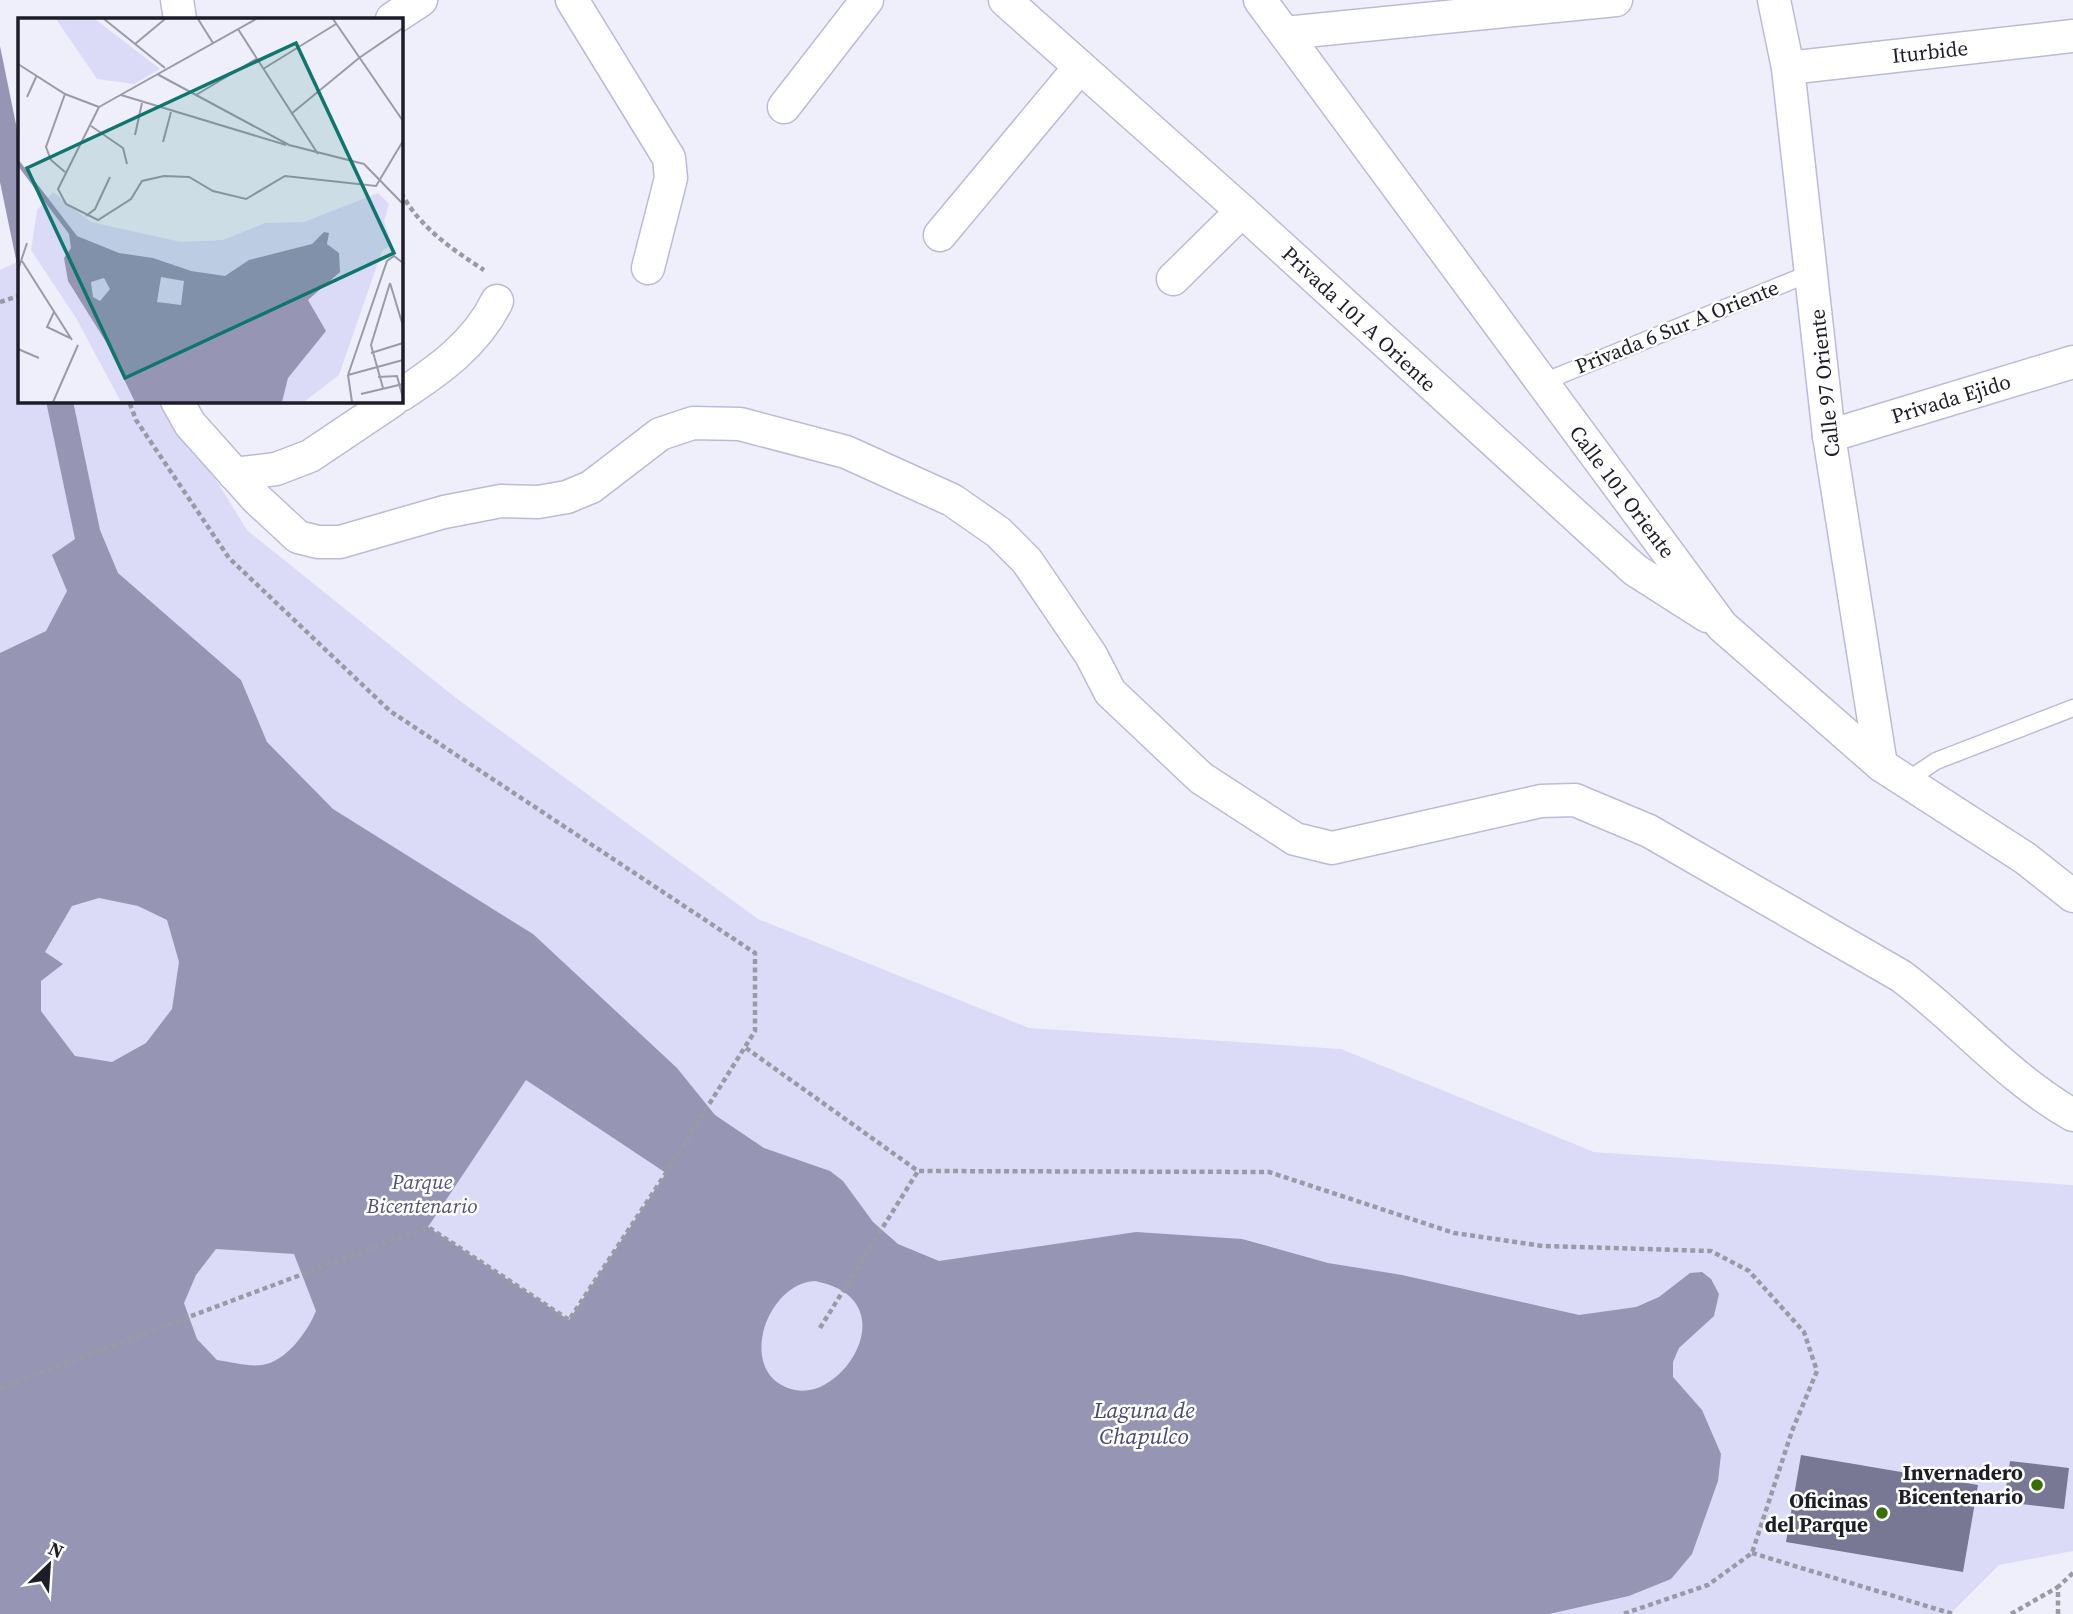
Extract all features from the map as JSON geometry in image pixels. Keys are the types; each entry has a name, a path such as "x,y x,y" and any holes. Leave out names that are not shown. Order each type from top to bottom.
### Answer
{"street":[{"path":"177,0 180,18"},
{"path":"394,18 421,0"},
{"path":"572,0 669,158 671,178 649,268"},
{"path":"784,107 867,0"},
{"name":"Privada 101 A Oriente","path":"1005,0 1242,211 1634,570 1723,626"},
{"name":"Calle 101 Oriente","path":"1260,0 1723,626 1893,774 2025,858 2073,895"},
{"path":"1284,33 1616,0"},
{"name":"Calle 97 Oriente","path":"1774,0 1788,68 1813,272 1829,436 1893,774"},
{"name":"Iturbide","path":"1788,68 2073,36"},
{"path":"940,234 1080,68"},
{"path":"1173,279 1242,211"},
{"path":"402,394 468,344 489,317 497,301"},
{"name":"Privada Ejido","path":"1829,436 2073,362"},
{"path":"178,402 190,424 234,474 298,537 340,542 444,512 501,501 538,502 567,497 591,487 660,433 693,422 740,424 846,452 952,500 999,531 1027,561 1091,655 1110,692 1201,778 1295,839 1332,848 1541,801 1575,800 1648,831 1901,976 1939,1004 2023,1080 2073,1115"},
{"path":"234,474 276,469 310,456 391,402"}],"lane":[{"name":"Privada 6 Sur A Oriente","path":"1541,383 1813,272"},
{"path":"1893,774 1936,761 2073,708"}],"path":[{"path":"402,195 414,215 434,236 488,272 498,286 497,301"},
{"path":"0,302 18,296"},
{"path":"0,1388 428,1227 569,1320 755,1031 755,953 390,711 229,558 136,420 129,402"},
{"path":"746,1048 918,1171 1269,1172 1454,1233 1543,1246 1711,1251 1749,1270 1804,1332 1817,1371 1792,1431 1752,1553 1708,1585 1623,1614"},
{"path":"820,1328 918,1171"},
{"path":"1752,1553 1953,1614"},
{"path":"2011,1614 2058,1587 2073,1573"},
{"path":"2058,1587 2058,1614"}],"green space":[{"name":"Laguna de Chapulco","path":"18,261 18,402 168,402 247,530 456,698 758,919 1029,1028 1341,1049 1594,1152 2073,1185 2073,1551 1999,1565 1950,1614 0,1614 0,270"}],"water":[{"path":"0,46 18,134 18,269 0,182"},
{"name":"Laguna de Chapulco","path":"46,402 73,402 100,530 118,573 241,680 267,742 333,809 533,934 677,1068 715,1115 764,1148 830,1171 843,1181 873,1222 898,1244 939,1261 1136,1232 1242,1239 1328,1263 1402,1275 1579,1315 1636,1307 1659,1297 1690,1273 1702,1272 1711,1279 1719,1294 1714,1316 1679,1348 1673,1362 1673,1377 1702,1410 1721,1454 1718,1481 1692,1554 1671,1579 1629,1596 1549,1614 0,1614 0,653 46,631 67,591 52,555 75,539","holes":["99,898 138,906 167,920 179,962 172,1009 146,1043 112,1062 75,1056 41,1011 41,981 63,964 45,952 72,906","526,1080 666,1173 569,1320 428,1227","216,1249 294,1254 316,1311 295,1344 271,1363 251,1365 217,1360 197,1339 184,1303 196,1275","815,1281 843,1291 858,1307 862,1326 858,1346 847,1365 832,1380 814,1389 795,1390 777,1382 766,1368 762,1351 763,1332 770,1313 782,1297 797,1286"]}],"building":[{"name":"Oficinas del Parque","path":"1801,1455 1978,1485 1963,1572 1786,1542"},
{"name":"Invernadero Bicentenario","path":"2010,1461 2069,1468 2064,1509 2004,1502"}],"place":[{"name":"Invernadero Bicentenario","path":"2037,1485"},
{"name":"Oficinas del Parque","path":"1882,1513"}],"park label":[{"name":"Parque Bicentenario","path":"422,1194"}]}
